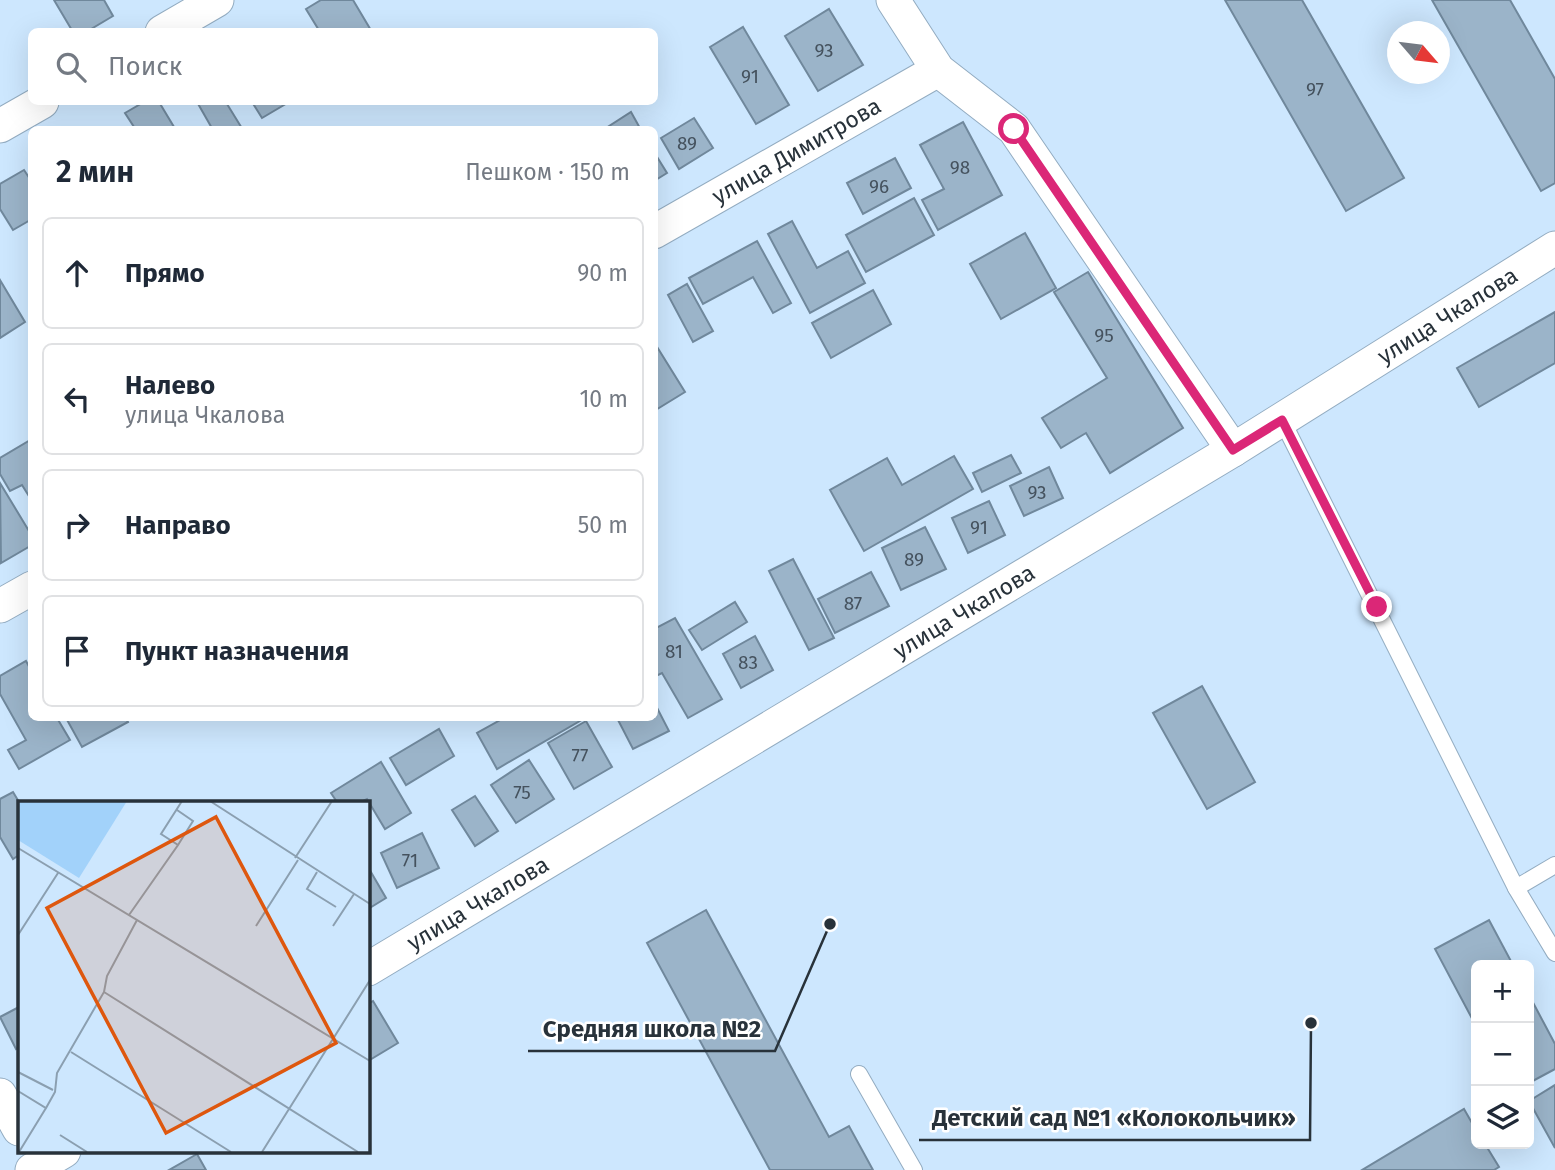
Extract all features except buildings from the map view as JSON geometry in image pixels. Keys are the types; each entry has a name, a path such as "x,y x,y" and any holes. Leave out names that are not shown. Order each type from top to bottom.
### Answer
{"street":[{"path":"169,28 217,0"},
{"path":"893,0 938,70 1014,129 1233,450"},
{"name":"улица Димитрова","path":"658,230 938,70"},
{"path":"0,125 36,105"},
{"name":"улица Чкалова","path":"369,968 1233,450 1555,248"},
{"path":"0,606 28,590"},
{"path":"0,1095 18,1127"}],"lane":[{"path":"1282,420 1516,888 1555,953"},
{"path":"1516,888 1555,865"},
{"path":"859,1074 914,1170"}],"place":[{"name":"Средняя школа №2","path":"830,924"},
{"name":"Детский сад №1 «Колокольчик»","path":"1311,1023"}],"route":[{"path":"1014,129 1233,450 1282,420 1377,607"}]}
